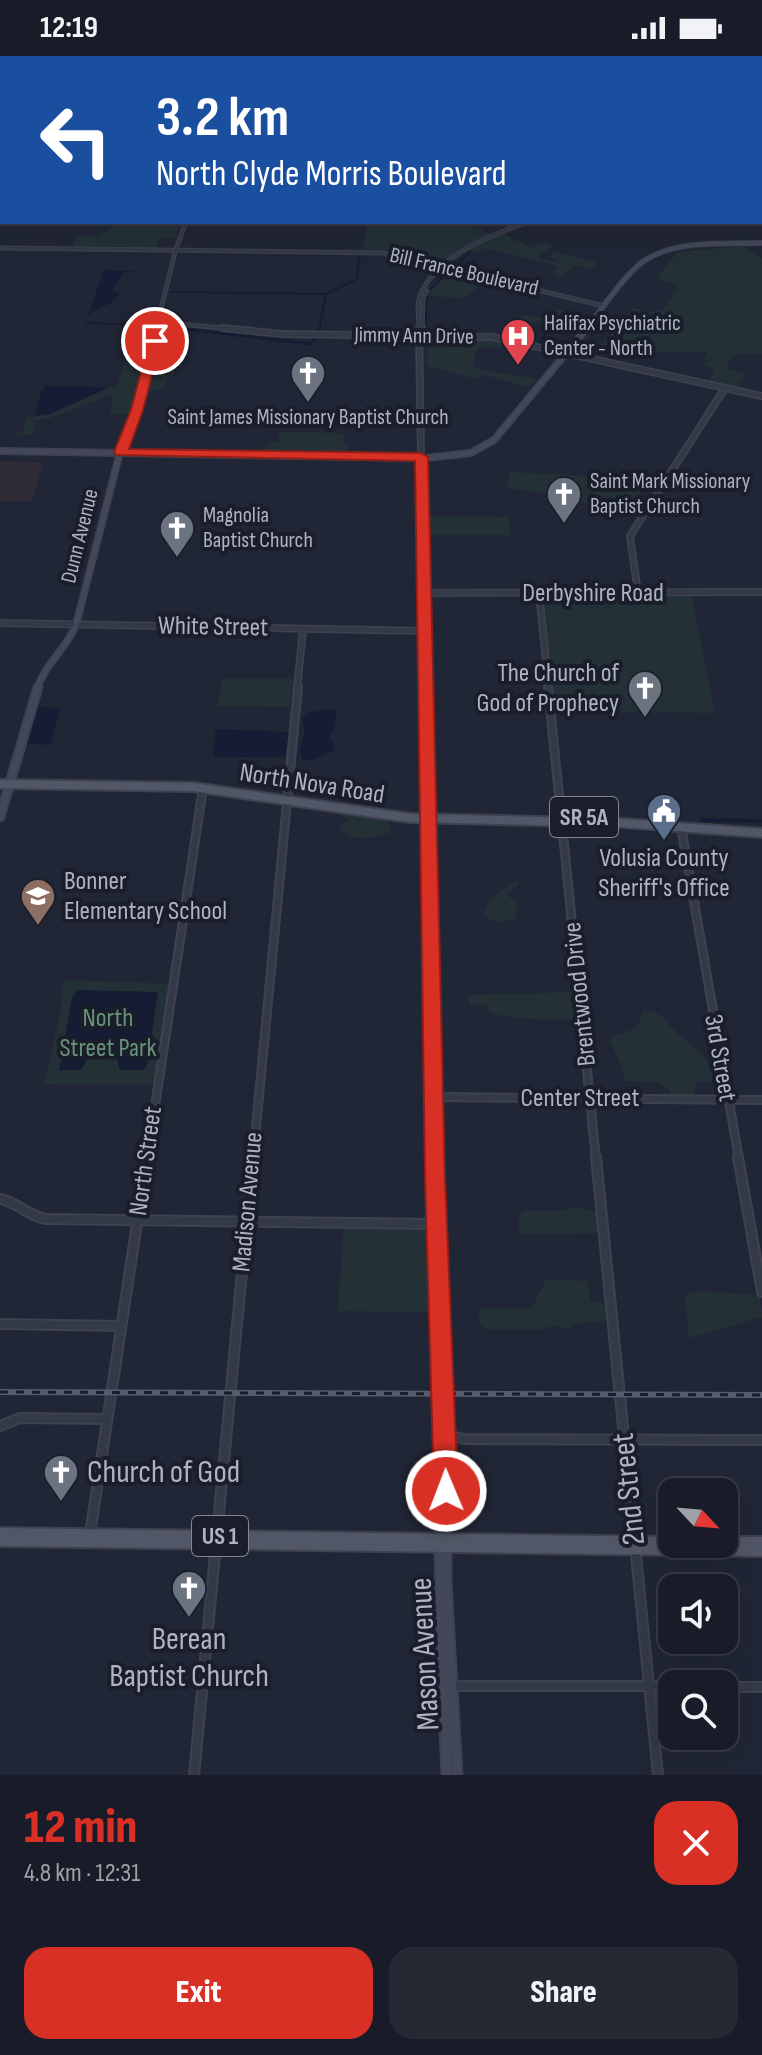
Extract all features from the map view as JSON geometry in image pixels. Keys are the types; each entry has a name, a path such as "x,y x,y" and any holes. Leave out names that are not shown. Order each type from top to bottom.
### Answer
{"main road":[{"path":"0,451 448,457 471,451 490,438 635,268 658,255 692,247 762,242"},
{"name":"Dunn Avenue","path":"5,781 46,664 71,637 76,625 120,452"},
{"name":"Mason Avenue","path":"421,457 442,1434 439,1442 448,1686 447,1775"},
{"path":"0,817 5,781"},
{"name":"North Nova Road","path":"5,781 217,785 378,815 507,821 562,819"},
{"name":"North Nova Road","path":"5,781 203,785 286,798"},
{"path":"507,821 520,816"},
{"name":"North Nova Road","path":"429,817 520,816 762,831"},
{"name":"US 1","path":"2,1538 16,1533 216,1540"},
{"name":"US 1","path":"2,1538 635,1545 762,1551"},
{"path":"738,1542 762,1542"},
{"name":"US 1","path":"635,1545 658,1543"},
{"name":"Mason Avenue","path":"448,1686 457,1775"}],"street":[{"name":"Dunn Avenue","path":"120,452 137,410 185,224"},
{"name":"Mason Avenue","path":"421,457 419,296 472,246 523,224"},
{"name":"Bill France Boulevard","path":"0,248 371,254 447,268 601,305"},
{"name":"Jimmy Ann Drive","path":"158,322 314,334 492,337 762,396"},
{"path":"638,593 630,536 725,388"},
{"name":"Derbyshire Road","path":"424,593 762,592"},
{"name":"Brentwood Drive","path":"539,593 619,1394"},
{"name":"White Street","path":"0,623 425,631"},
{"name":"Madison Avenue","path":"194,1775 303,629"},
{"name":"North Street","path":"90,1534 203,785"},
{"name":"3rd Street","path":"681,826 762,1292"},
{"name":"Center Street","path":"433,1097 762,1100"},
{"path":"0,1199 17,1204 30,1217 38,1219 436,1224"},
{"path":"0,1324 121,1326"},
{"name":"2nd Street","path":"619,1394 658,1775"},
{"path":"0,1426 20,1418 107,1419"},
{"path":"442,1434 464,1439 762,1440"},
{"path":"448,1686 658,1686"},
{"path":"738,1687 762,1687"}],"shaded area":[{"path":"0,461 43,463 32,501 0,502"}],"green space":[{"path":"118,224 179,224 175,237 159,237 156,248 56,247 72,246 76,235 97,236"},
{"path":"367,224 471,224 495,234 442,262 363,248"},
{"path":"502,232 530,248 545,243 553,247 540,254 540,259 562,263 550,256 556,252 598,262 591,269 575,265 559,277 552,275 558,266 483,248 478,252 470,250"},
{"path":"744,246 762,258 762,354 734,354 726,368 745,374 735,389 707,383 715,369 701,365 717,358 704,361 708,352 596,352 633,308 652,312 663,310 679,286 657,278 677,252"},
{"path":"454,271 485,279 466,298 426,296 434,285"},
{"path":"555,309 565,311 555,321 578,327 576,330 532,321 511,347 477,348 473,366 476,369 536,379 529,387 481,374 476,379 427,366 428,336 506,339 524,315 545,319"},
{"path":"146,361 132,414 110,414 113,394 50,418 31,421 36,423 31,435 13,435 23,431 26,418 46,415 110,387 117,387 124,362"},
{"path":"150,361 177,362 165,389 142,392"},
{"path":"279,432 344,433 343,444 349,444 347,454 265,453 266,444 279,442"},
{"path":"510,472 651,479 628,514 565,497 572,489 550,487 545,493 507,488"},
{"path":"426,516 509,517 510,535 426,535"},
{"path":"691,592 715,713 605,712 605,701 604,711 553,711 539,593"},
{"path":"222,679 293,679 289,707 218,706"},
{"path":"338,814 386,818 392,831 371,838 349,836 339,826 350,819"},
{"path":"516,881 520,883 507,895 517,903 515,920 495,922 483,916 491,899"},
{"name":"North Street Park","path":"63,980 173,984 158,1085 44,1084 61,1010"},
{"path":"578,992 577,1018 559,1019 494,1014 488,1011 489,1004 470,1005 468,995"},
{"path":"644,1010 662,1017 705,1058 712,1082 700,1081 695,1085 694,1097 671,1096 668,1088 656,1082 625,1081 623,1069 609,1039 636,1028"},
{"path":"579,1207 599,1213 601,1233 521,1234 519,1222 523,1211"},
{"path":"344,1222 436,1224 438,1312 338,1311"},
{"path":"546,1280 588,1281 590,1301 608,1305 608,1319 574,1325 568,1329 552,1326 543,1329 484,1329 478,1321 480,1308 531,1309"},
{"path":"696,1291 760,1295 762,1317 689,1338 685,1295"}],"water":[{"path":"104,270 142,271 123,272 113,291 120,294 117,298 88,316"},
{"path":"45,386 106,389 50,414 35,415"},
{"path":"37,707 60,708 51,745 24,743"},
{"path":"328,709 336,711 335,730 328,737 334,743 333,751 312,760 302,759 300,749 305,732 302,719 307,713"},
{"path":"215,729 289,732 285,757 214,757"},
{"path":"77,990 158,992 147,1066 143,1070 120,1070 116,1055 97,1053 89,1056 81,1070 59,1070 72,998"}],"waterway":[{"path":"456,265 470,252"},
{"path":"357,277 360,255"},
{"path":"425,304 429,291 447,273"},
{"path":"326,294 357,279"},
{"path":"171,292 326,294"},
{"path":"319,330 326,294"},
{"path":"426,307 426,320"},
{"path":"86,323 152,325"},
{"path":"425,323 426,329"},
{"path":"538,344 554,324"},
{"path":"163,326 192,330"},
{"path":"178,328 310,344 318,336"},
{"path":"319,332 320,328"},
{"path":"446,333 467,333"},
{"path":"472,334 481,334"},
{"path":"499,336 529,341"},
{"path":"534,343 538,344"},
{"path":"538,344 551,347"},
{"path":"702,820 762,821"},
{"path":"621,828 653,830"}],"railway":[{"path":"0,1392 762,1395"}],"place":[{"name":"Halifax Psychiatric Center - North","path":"518,367"},
{"name":"Saint James Missionary Baptist Church","path":"308,404"},
{"name":"Saint Mark Missionary Baptist Church","path":"564,525"},
{"name":"Magnolia Baptist Church","path":"177,559"},
{"name":"The Church of God of Prophecy","path":"645,719"},
{"name":"Volusia County Sheriff's Office","path":"664,842"},
{"name":"Bonner Elementary School","path":"38,927"},
{"name":"Church of God","path":"61,1503"},
{"name":"Berean Baptist Church","path":"189,1619"}],"route":[{"path":"155,341 137,410 120,452 421,457 435,1177 446,1491"}]}
